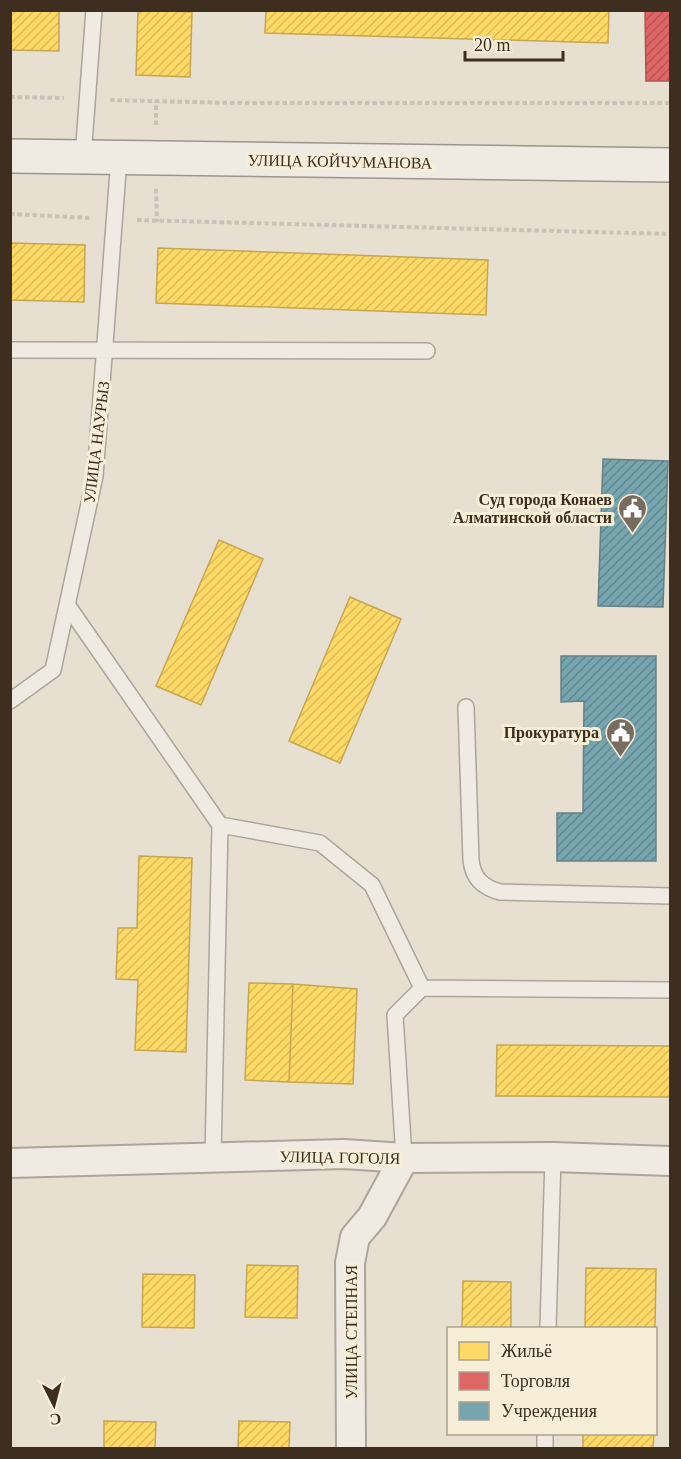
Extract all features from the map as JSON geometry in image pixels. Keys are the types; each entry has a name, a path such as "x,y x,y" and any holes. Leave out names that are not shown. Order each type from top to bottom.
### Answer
{"street":[{"name":"УЛИЦА КОЙЧУМАНОВА","path":"10,156 670,165"},
{"name":"УЛИЦА ГОГОЛЯ","path":"10,1163 344,1154 404,1158 553,1157 670,1161"},
{"name":"УЛИЦА СТЕПНАЯ","path":"351,1449 350,1263 356,1237 372,1217 404,1158"}],"lane":[{"path":"83,157 94,10"},
{"name":"УЛИЦА НАУРЫЗ","path":"10,701 53,670 95,476 119,158"},
{"path":"10,350 428,351"},
{"path":"68,606 220,825 213,1157"},
{"path":"466,707 471,860 472,872 478,880 489,889 500,892 670,896"},
{"path":"220,825 320,843 372,885 422,988"},
{"path":"404,1158 395,1015 422,988 670,990"},
{"path":"548,1327 553,1157"}],"path":[{"path":"10,97 234,103 670,103"},
{"path":"10,214 114,219 670,234"}],"building: Жильё":[{"path":"10,10 59,10 59,51 10,50"},
{"path":"138,10 192,12 190,77 136,75"},
{"path":"266,10 609,10 608,43 265,33"},
{"path":"10,243 85,245 84,302 10,300"},
{"path":"158,248 488,260 486,315 156,303"},
{"path":"219,540 263,559 201,705 156,686"},
{"path":"350,597 401,619 340,763 289,741"},
{"path":"139,856 192,858 186,1052 135,1050 138,980 116,979 118,928 137,928"},
{"path":"249,983 293,984 289,1082 245,1080"},
{"path":"293,984 357,989 353,1084 289,1082"},
{"path":"497,1045 670,1046 670,1097 496,1096"},
{"path":"247,1265 298,1266 297,1318 245,1317"},
{"path":"586,1268 656,1269 655,1327 585,1327"},
{"path":"143,1274 195,1275 194,1328 142,1327"},
{"path":"463,1281 511,1282 511,1327 462,1327"},
{"path":"104,1421 156,1422 155,1448 104,1448"},
{"path":"239,1421 290,1422 289,1448 238,1448"},
{"path":"583,1435 654,1435 653,1448 583,1448"}],"building: Торговля":[{"path":"645,10 670,10 670,81 646,81"}],"building: Учреждения":[{"name":"Суд города Конаев Алматинской области","path":"603,459 668,461 663,607 598,606"},
{"name":"Прокуратура","path":"561,656 656,656 656,861 557,861 557,813 583,813 584,701 561,702"}],"place":[{"name":"Суд города Конаев Алматинской области","path":"633,534"},
{"name":"Прокуратура","path":"620,758"}]}
